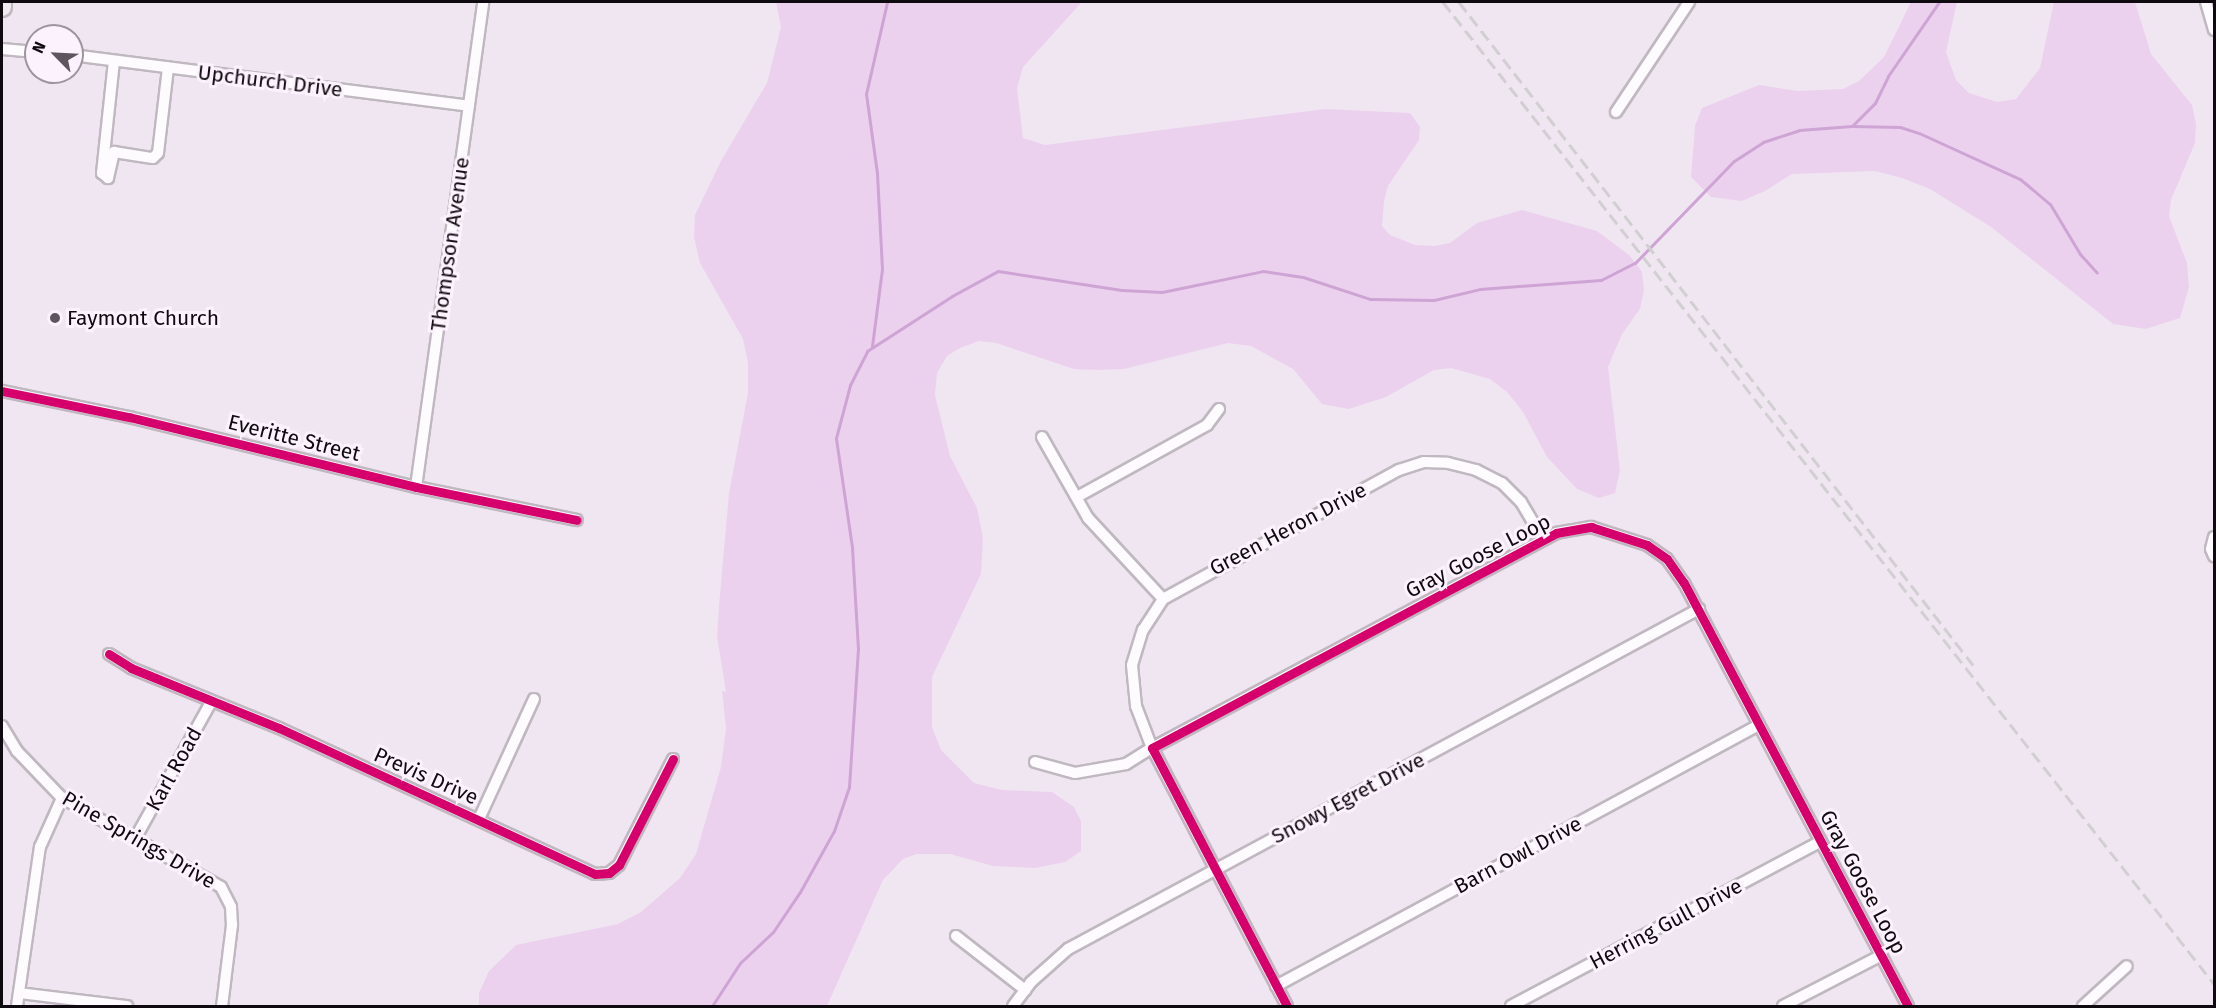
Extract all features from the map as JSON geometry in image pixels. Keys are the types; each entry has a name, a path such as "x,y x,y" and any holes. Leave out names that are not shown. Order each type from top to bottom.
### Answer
{"main road":[{"path":"2,2 2,7"}],"street":[{"name":"Thompson Avenue","path":"416,487 483,2"},
{"path":"1616,112 1689,2"},
{"path":"2206,2 2214,30"},
{"path":"2,49 24,51"},
{"name":"Upchurch Drive","path":"84,57 469,106"},
{"path":"114,61 102,173 108,178 114,153 153,158 158,153 168,68"},
{"name":"Everitte Street","path":"2,391 129,417 416,487 577,519"},
{"path":"1077,497 1207,425 1219,409"},
{"path":"1042,437 1101,536 1163,599"},
{"name":"Green Heron Drive","path":"1152,748 1136,706 1132,665 1143,630 1163,599 1399,470 1424,462 1448,463 1502,483 1521,502 1543,539"},
{"name":"Gray Goose Loop","path":"1035,762 1075,773 1126,764 1543,539 1556,533 1591,527 1647,545 1667,560 1699,609 1908,1006"},
{"path":"2214,537 2211,549 2214,556"},
{"name":"Snowy Egret Drive","path":"1013,1006 1025,990 1068,949 1699,609"},
{"name":"Previs Drive","path":"109,654 130,668 479,819 596,873 609,873 619,865 673,759"},
{"path":"479,819 534,699"},
{"name":"Karl Road","path":"136,837 211,702"},
{"name":"Barn Owl Drive","path":"1276,986 1760,725"},
{"name":"Pine Springs Drive","path":"2,726 17,751 62,798 213,879 227,896 232,925 222,1006"},
{"path":"1152,748 1287,1006"},
{"path":"17,1006 40,847 62,798"},
{"name":"Herring Gull Drive","path":"1511,1006 1821,841"},
{"path":"956,936 1025,990"},
{"path":"1784,1006 1882,955"},
{"path":"2083,1006 2127,966"},
{"path":"19,993 127,1006"}],"shaded area":[{"path":"776,2 1082,2 1023,67 1017,88 1023,138 1045,145 1325,109 1410,113 1420,127 1419,140 1388,186 1382,226 1390,235 1415,245 1434,246 1450,243 1477,223 1522,210 1597,231 1629,255 1642,272 1644,290 1640,309 1622,334 1608,367 1620,470 1615,493 1599,498 1577,489 1547,457 1523,412 1507,392 1490,379 1451,368 1434,370 1386,397 1349,409 1322,404 1293,369 1251,346 1228,343 1124,369 1097,370 1074,369 996,343 979,341 960,348 947,356 937,373 935,395 950,456 977,508 983,538 981,574 932,677 932,727 941,750 974,783 1002,790 1052,792 1074,807 1081,821 1081,851 1065,862 1035,868 993,866 950,854 917,854 903,859 883,880 827,1006 479,1006 479,993 489,971 516,945 618,924 641,912 680,878 696,854 721,767 726,728 722,691 726,692 717,636 729,493 748,393 748,363 743,339 700,263 694,237 695,215 721,161 767,83 781,27"},
{"path":"1911,2 1957,2 1946,52 1956,80 1969,93 1997,102 2016,99 2040,68 2054,2 2135,2 2151,54 2192,105 2196,124 2195,143 2171,200 2169,216 2187,263 2189,287 2180,318 2146,329 2113,324 1991,227 1930,189 1902,178 1875,171 1792,174 1765,191 1742,201 1711,197 1691,177 1695,126 1702,108 1759,85 1797,91 1843,89 1859,81 1884,57"}],"waterway":[{"path":"872,346 882,269 877,173 866,94 887,2"},
{"path":"1852,126 1875,103 1888,76 1939,2"},
{"path":"712,1006 740,963 773,932 800,892 834,831 849,787 858,649 852,547 836,438 850,385 867,351 952,296 998,271 1122,290 1162,292 1263,271 1303,277 1370,299 1434,300 1480,289 1601,280 1635,263 1734,161 1763,142 1799,130 1852,126 1900,127 1919,133 2020,179 2050,204 2080,254 2097,273"}],"railway":[{"path":"1443,2 2214,984"},
{"path":"1459,2 1973,665"}],"cycle path":[{"path":"2,391 129,417 416,487 577,520"},
{"path":"1287,1006 1152,748 1556,533 1591,527 1647,545 1667,559 1684,583 1908,1006"},
{"path":"109,654 131,668 279,728 595,874 609,873 619,865 673,759"}],"place":[{"name":"Faymont Church","path":"55,318"}]}
